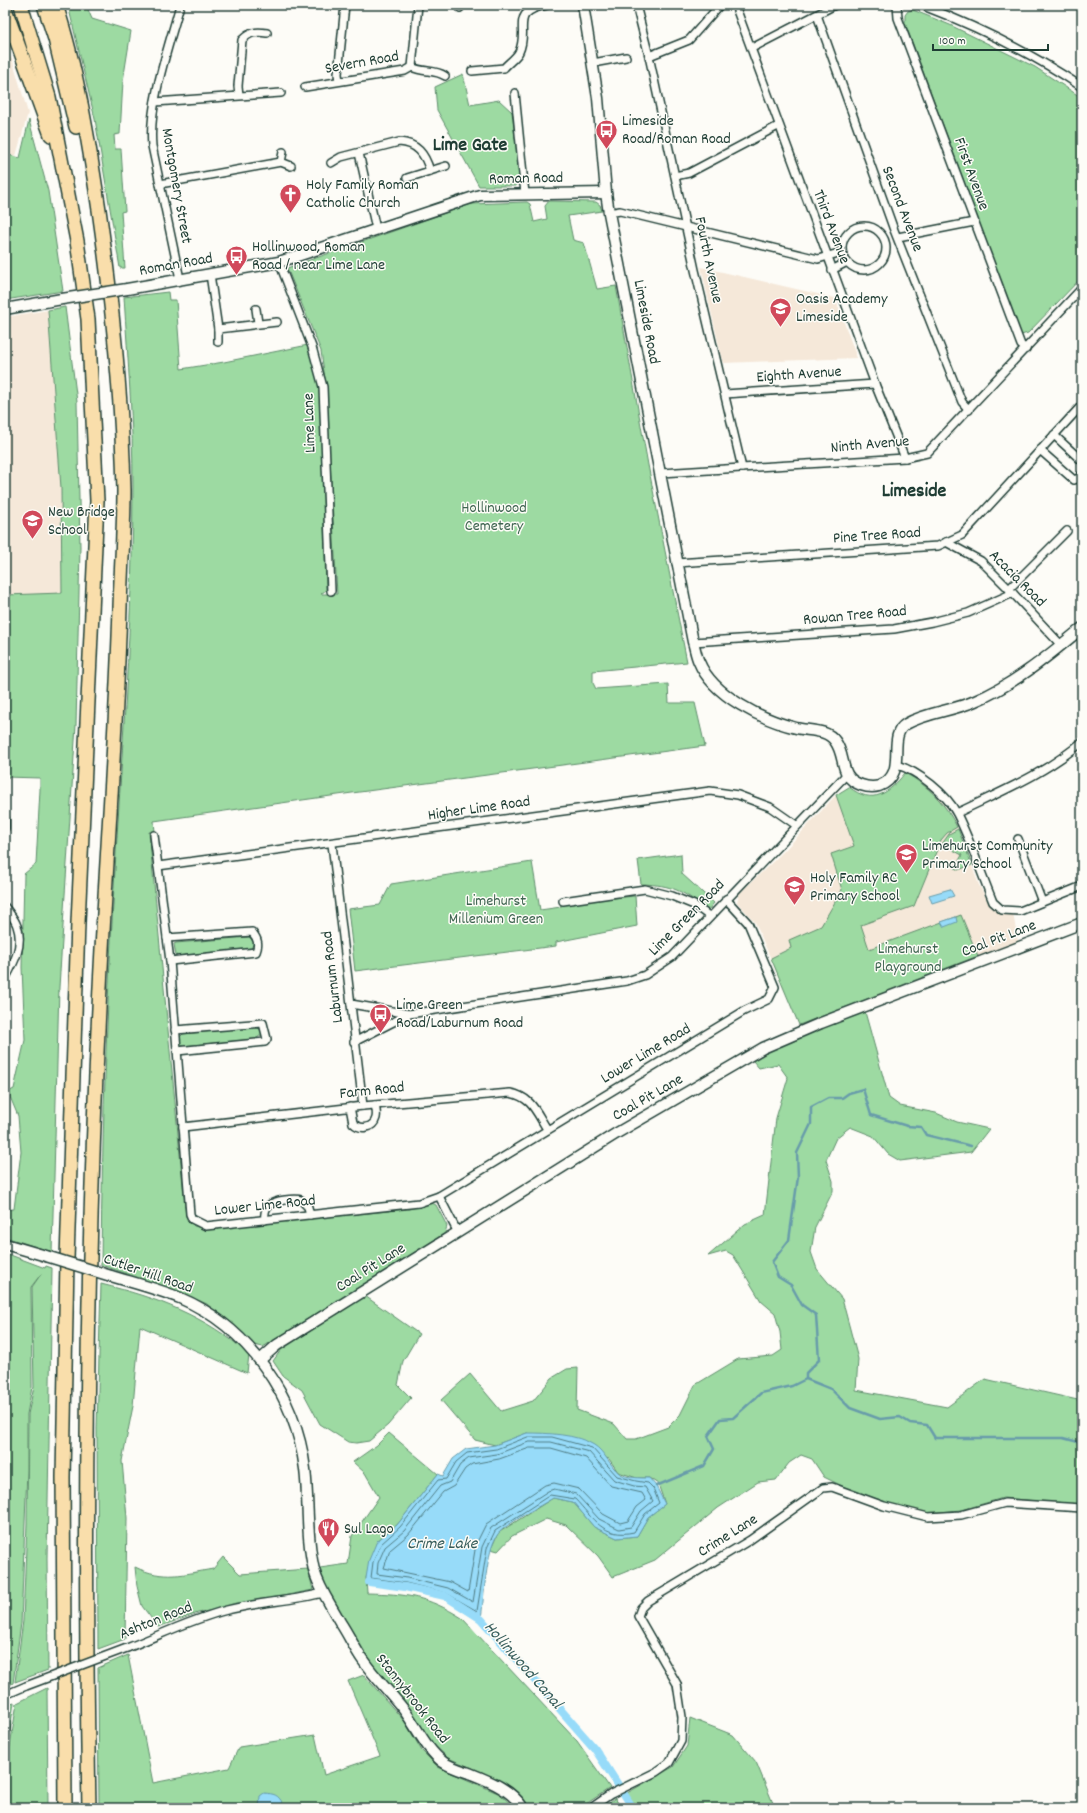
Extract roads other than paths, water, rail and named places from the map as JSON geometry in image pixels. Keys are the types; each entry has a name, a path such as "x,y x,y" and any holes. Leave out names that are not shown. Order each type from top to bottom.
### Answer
{"highway":[{"path":"21,5 49,97 77,241 88,319 97,501 76,970 67,1267 63,1477 65,1808"},
{"path":"44,5 55,39 104,248"},
{"path":"56,5 65,31 92,164 104,248 118,382 124,492 117,713 104,895 89,1253 86,1475 89,1808"},
{"path":"5,9 35,96 64,170"}],"street":[{"name":"Montgomery Street","path":"180,5 154,102 150,131 180,279"},
{"path":"339,81 338,74 345,5"},
{"path":"412,67 418,5"},
{"path":"472,72 504,68 519,51 524,17 527,11 532,8 547,5"},
{"name":"Limeside Road","path":"583,5 599,104 609,213 661,473 676,563 699,663 707,675 727,695 749,710 776,723 823,732 832,737 839,747 846,775"},
{"name":"Fourth Avenue","path":"636,5 687,226 695,270 742,468"},
{"path":"649,56 689,40 720,5"},
{"name":"Third Avenue","path":"735,5 752,48 778,126 826,255 905,458"},
{"path":"752,48 835,5"},
{"name":"First Avenue","path":"897,5 898,18 974,222 1021,345 1026,350"},
{"path":"921,5 1022,52 1082,87"},
{"name":"Second Avenue","path":"817,15 894,230 962,402 969,410"},
{"path":"239,95 238,79 242,40 250,33 259,31 267,33"},
{"path":"593,63 626,57"},
{"name":"Severn Road","path":"305,87 405,72 412,67 418,70 440,72 445,76"},
{"path":"154,102 281,93"},
{"path":"515,93 526,194"},
{"path":"675,176 689,173 778,126"},
{"path":"331,163 341,157 360,153 391,143 406,142 419,150 424,156 430,171"},
{"path":"339,148 341,157"},
{"path":"281,162 283,152"},
{"path":"360,153 376,229"},
{"path":"160,184 281,162 291,166"},
{"path":"407,178 446,166"},
{"name":"Roman Road","path":"5,309 279,262 480,195 606,193"},
{"path":"609,213 620,211 687,226 818,259 826,255 842,252"},
{"path":"898,237 974,222"},
{"path":"867,226 880,233 886,241 887,249 885,257 875,268 865,271 859,270 847,262 842,252 844,238 854,228 867,226"},
{"path":"880,233 894,230"},
{"path":"887,249 901,246"},
{"name":"Lime Lane","path":"279,262 312,347 323,387 331,591"},
{"path":"832,270 847,262"},
{"path":"210,274 218,329 218,342"},
{"name":"Ninth Avenue","path":"661,473 905,458 927,453 1026,350 1082,288"},
{"path":"256,309 258,323"},
{"path":"218,329 258,323 277,322"},
{"name":"Eighth Avenue","path":"725,394 875,384"},
{"name":"Pine Tree Road","path":"676,563 938,546 962,535 1082,405"},
{"path":"1054,435 1082,461"},
{"path":"1040,450 1074,480 1079,478 1082,474"},
{"path":"1011,591 1067,531"},
{"name":"Acacia Road","path":"946,542 981,561 1011,591 1061,646"},
{"name":"Rowan Tree Road","path":"693,642 894,628 932,622 968,613 1011,591"},
{"path":"846,775 856,783 868,788 880,785 890,778 897,765 897,737 905,725 924,717 974,702 1017,679 1082,628"},
{"path":"957,813 1025,781 1067,755 1082,742"},
{"path":"897,765 910,769 927,780 957,813 993,902 1002,910 1020,911 1082,886"},
{"name":"Lime Green Road","path":"351,1004 409,1014 627,982 645,975 672,956 796,825 846,775"},
{"name":"Higher Lime Road","path":"158,866 332,844 710,791 738,795 770,808 796,825"},
{"path":"5,828 7,810"},
{"name":"Lower Lime Road","path":"154,835 170,961 190,1214 192,1220 206,1226 419,1203 439,1196 744,1011 769,999 775,987 748,923 726,899"},
{"path":"1018,839 1042,902"},
{"name":"Laburnum Road","path":"332,844 351,1004 354,1042 363,1106"},
{"path":"563,901 645,889 672,896 694,905 709,916"},
{"path":"5,907 7,916 17,926 19,943 16,960 5,979"},
{"name":"Coal Pit Lane","path":"260,1360 277,1345 617,1132 782,1039 1082,923"},
{"path":"167,938 252,932 257,937 258,945 256,952 170,961"},
{"name":"Lime Green Road","path":"354,1042 409,1014"},
{"path":"175,1030 263,1023 267,1039 265,1042 177,1051"},
{"name":"Farm Road","path":"183,1127 350,1107 510,1092 521,1095 529,1101 547,1130"},
{"path":"350,1107 353,1122 359,1127 366,1128 372,1125 376,1119 375,1105"},
{"path":"439,1196 457,1231"},
{"path":"265,1220 264,1213 267,1206 272,1202 301,1200 308,1207 310,1215"},
{"name":"Cutler Hill Road","path":"5,1244 181,1299 197,1307 233,1332 260,1360 280,1391 289,1411 297,1436 304,1468 314,1570 323,1593"},
{"name":"Crime Lane","path":"591,1808 611,1794 656,1772 669,1763 681,1741 682,1717 677,1684 638,1616 641,1608 648,1601 750,1540 823,1488 832,1487 884,1506 928,1517 961,1515 1005,1503 1082,1508"},
{"name":"Ashton Road","path":"5,1695 208,1615 268,1602 302,1599 323,1593"},
{"name":"Stannybrook Road","path":"323,1593 362,1659 381,1685 403,1708 436,1756 453,1768 488,1781 503,1789 515,1798 523,1808"}],"water":[{"path":"950,889 954,896 932,903 929,895"},
{"path":"956,917 957,922 944,927 941,922"},
{"name":"Crime Lake","path":"527,1433 571,1436 587,1441 598,1448 613,1467 622,1475 637,1478 649,1478 656,1486 665,1504 648,1517 637,1536 617,1538 594,1527 573,1502 553,1498 515,1520 498,1534 494,1541 488,1562 481,1619 445,1596 405,1587 369,1582 366,1578 369,1560 377,1541 397,1525 438,1474 443,1476 453,1459 466,1449 495,1445"},
{"path":"264,1793 275,1795 283,1804 280,1808 259,1808 260,1796"}],"waterway":[{"path":"806,1379 806,1373 819,1360 816,1315 802,1305 791,1285 778,1277 772,1262 789,1240 798,1177 797,1153 811,1124 811,1107 828,1098 842,1098 849,1093 863,1089 871,1115 907,1126 921,1127 926,1135 971,1146"},
{"path":"656,1486 704,1466 714,1449 708,1436 720,1419 733,1418 761,1393 792,1386 806,1379 831,1389 850,1408 880,1419 900,1417 910,1423 927,1425 935,1438 1063,1438 1082,1443"},
{"name":"Hollinwood Canal","path":"369,1582 405,1587 445,1596 481,1619 595,1749 633,1808"}],"place":[{"name":"Limeside Road/Roman Road","path":"607,150"},
{"name":"Holy Family Roman Catholic Church","path":"290,214"},
{"name":"Hollinwood, Roman Road / near Lime Lane","path":"236,276"},
{"name":"Oasis Academy Limeside","path":"781,328"},
{"name":"New Bridge School","path":"33,540"},
{"name":"Limehurst Community Primary School","path":"907,874"},
{"name":"Holy Family RC Primary School","path":"794,906"},
{"name":"Lime Green Road/Laburnum Road","path":"381,1034"},
{"name":"Sul Lago","path":"328,1548"}],"district":[{"name":"Lime Gate","path":"470,146"},
{"name":"Limeside","path":"914,492"}],"park label":[{"name":"Hollinwood Cemetery","path":"494,517"},
{"name":"Limehurst Millenium Green","path":"496,910"},
{"name":"Limehurst Playground","path":"908,958"}]}
